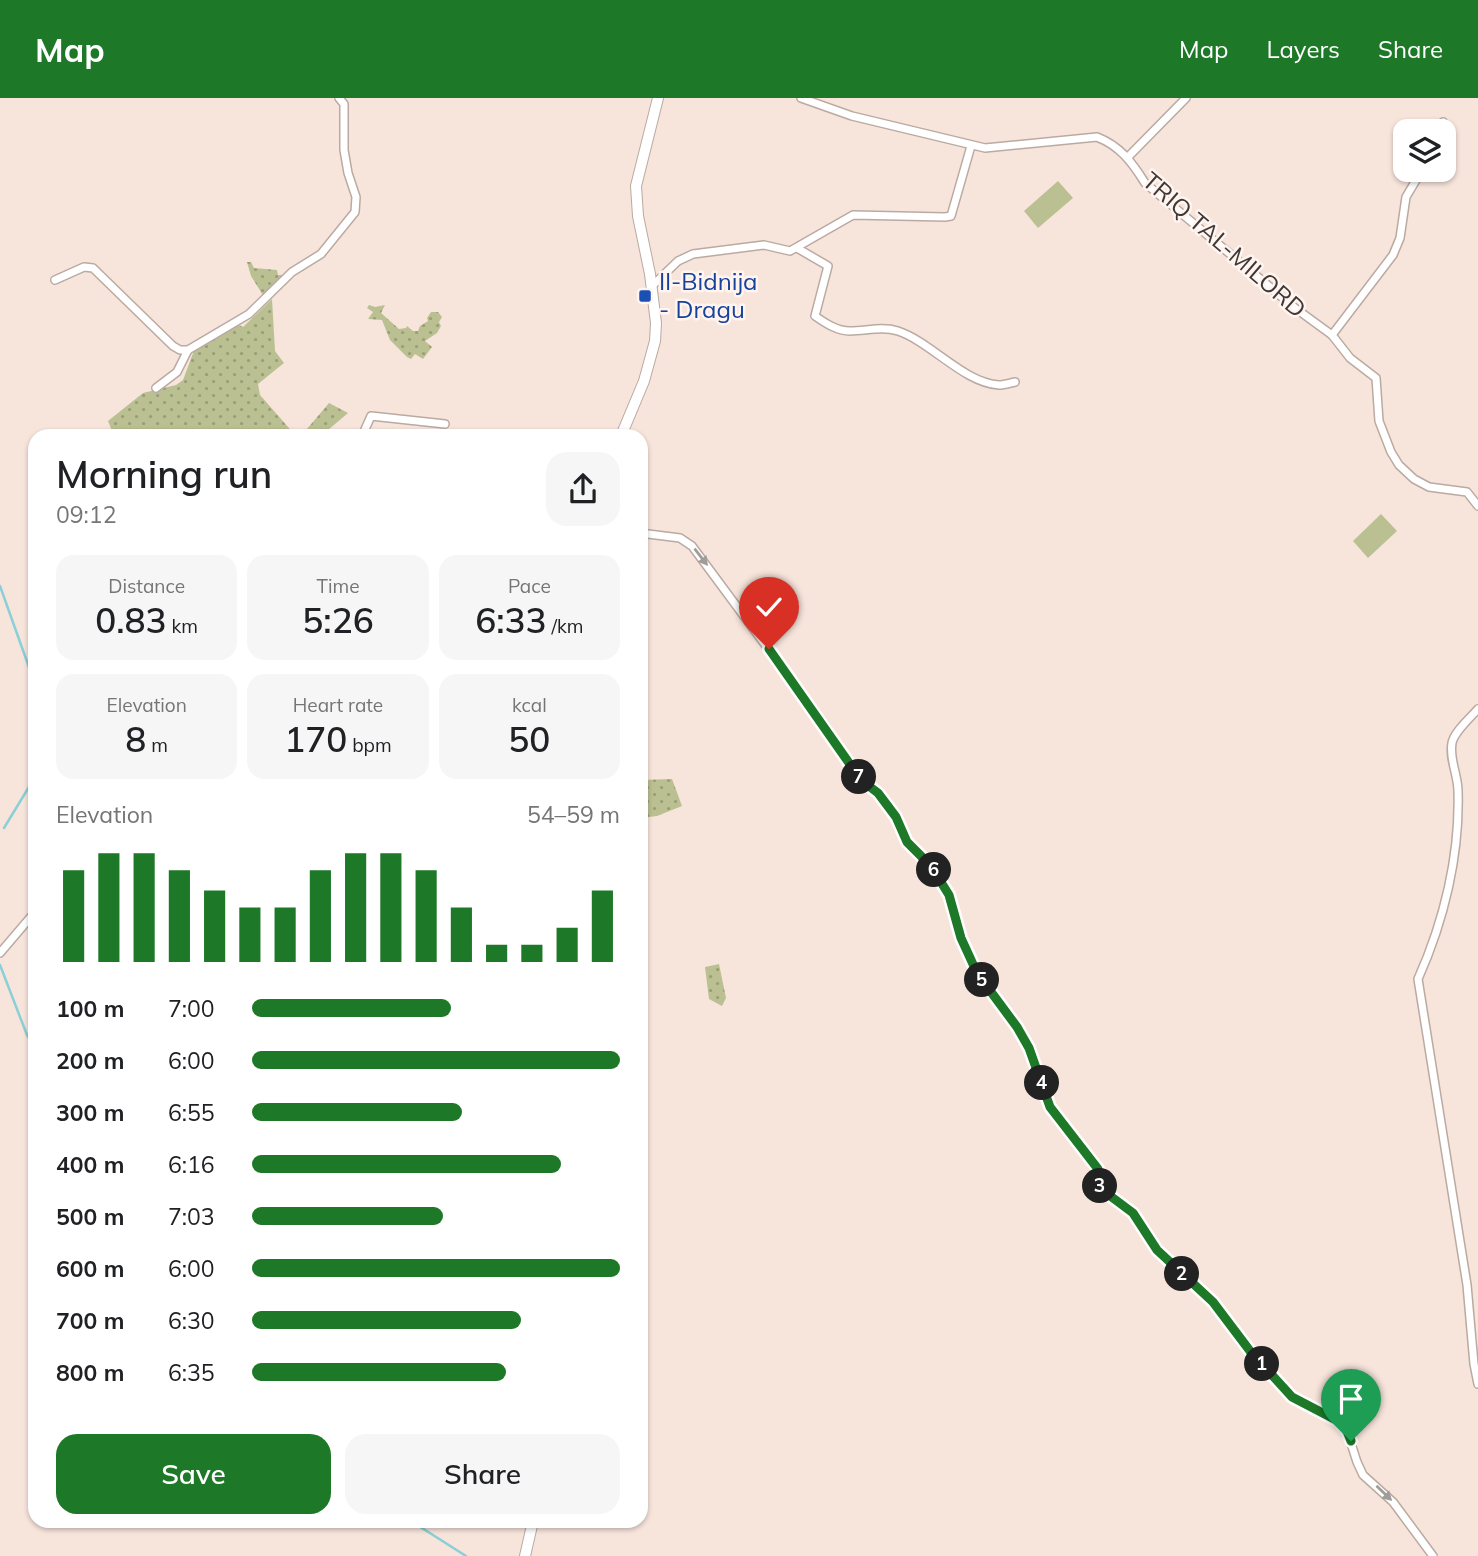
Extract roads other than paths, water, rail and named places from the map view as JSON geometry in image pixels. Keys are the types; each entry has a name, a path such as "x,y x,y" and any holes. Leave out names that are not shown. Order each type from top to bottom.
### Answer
{"street":[{"path":"156,388 177,372 188,350 249,314 292,272 321,254 355,212 356,197 344,150 344,104 339,98"},
{"path":"621,429 644,381 655,341 656,323 638,215 636,186 658,98"},
{"name":"TRIQ TAL-MILORD","path":"801,98 852,116 985,148 1097,137 1110,142 1128,157 1145,183 1295,308 1332,335 1350,358 1377,380 1380,421 1391,452 1399,465 1414,479 1429,487 1467,492 1478,506"},
{"path":"1128,157 1186,98"},
{"path":"651,287 678,261 693,254 764,245 790,251 853,215 951,216 971,146"},
{"path":"1332,335 1393,255 1400,238 1406,197 1415,182"},
{"path":"797,248 828,266 815,316 827,325 847,331 872,328 899,332 970,375 998,385 1015,382"},
{"path":"55,280 84,267 93,268 173,346 188,350"},
{"path":"365,429 371,415 444,424"},
{"path":"648,534 680,538 692,546 824,724 861,780 878,793 896,817 907,842 931,866 949,895 961,938 977,973 1017,1027 1029,1048 1050,1107 1098,1169 1101,1189 1133,1213 1157,1250 1213,1302 1250,1351 1292,1397 1338,1421 1347,1431 1363,1475 1393,1502 1433,1556"},
{"path":"1478,709 1452,740 1451,753 1458,788 1457,846 1432,949 1418,979 1467,1285 1478,1384"},
{"path":"0,953 28,920"},
{"path":"525,1556 531,1528"}],"waterway":[{"path":"0,586 28,664"},
{"path":"4,828 28,789"},
{"path":"0,965 28,1037"},
{"path":"422,1528 466,1556"}],"place":[{"name":"Il-Bidnija - Dragu","path":"645,296"}]}
